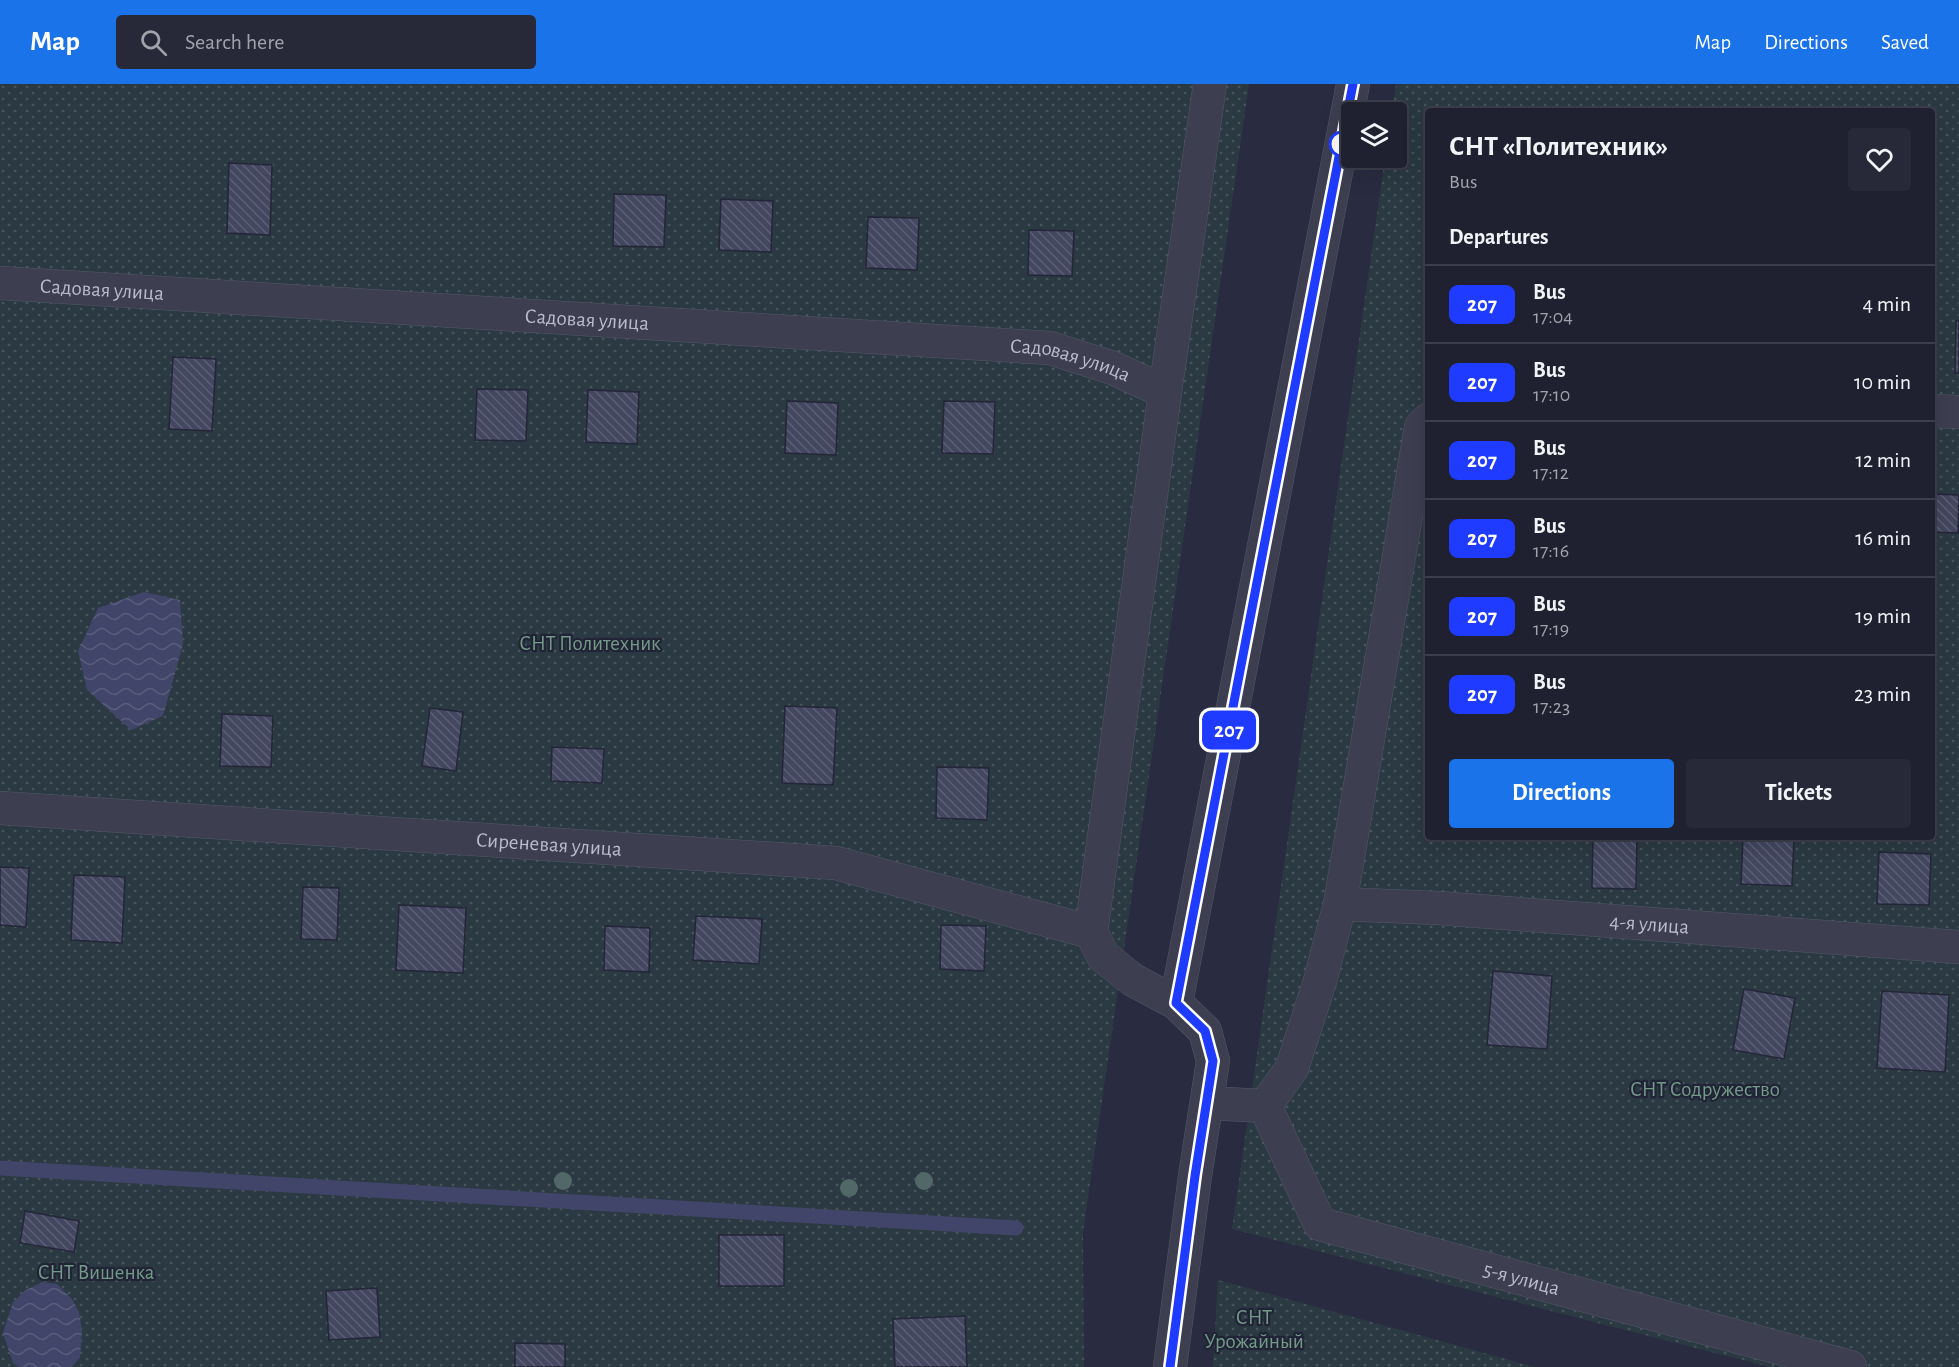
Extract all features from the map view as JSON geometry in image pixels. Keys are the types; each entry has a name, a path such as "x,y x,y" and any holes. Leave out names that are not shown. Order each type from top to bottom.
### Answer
{"street":[{"path":"1170,1367 1195,1176 1213,1061 1205,1031 1176,1003 1133,980 1104,956 1091,932 1210,84"},
{"path":"1176,1003 1353,84"},
{"name":"Садовая улица","path":"0,283 1050,348 1113,368 1165,392"},
{"path":"1935,411 1959,412"},
{"path":"1207,1103 1265,1106 1292,1068 1320,981 1340,904 1421,427 1425,423"},
{"name":"Сиреневая улица","path":"0,808 836,863 1091,932"},
{"name":"4-я улица","path":"1340,904 1438,908 1959,947"},
{"name":"5-я улица","path":"1265,1106 1320,1224 1850,1367"}],"green space":[{"name":"СНТ Политехник","path":"0,84 1249,84 1083,1232 1084,1367 0,1367"},
{"name":"СНТ Содружество","path":"1396,84 1959,84 1959,1367 1770,1367 1232,1229 1384,168 1407,168 1407,102 1393,102"},
{"name":"СНТ Урожайный","path":"1218,1280 1535,1367 1213,1367"}],"water":[{"path":"144,592 180,600 183,644 163,716 131,730 87,690 78,651 98,608"},
{"path":"42,1282 57,1284 72,1299 79,1312 82,1331 80,1358 71,1367 19,1367 13,1363 3,1333 13,1302 26,1290"}],"building":[{"path":"229,163 272,165 270,235 227,233"},
{"path":"614,194 666,195 664,247 613,246"},
{"path":"721,199 773,201 771,252 719,250"},
{"path":"868,217 919,218 917,270 866,268"},
{"path":"1029,230 1074,231 1072,276 1028,275"},
{"path":"1956,321 1959,321 1959,373 1955,373"},
{"path":"173,357 216,359 212,431 169,429"},
{"path":"477,389 528,390 526,441 475,440"},
{"path":"588,390 639,392 637,444 586,442"},
{"path":"787,401 838,403 836,455 785,453"},
{"path":"944,401 995,402 993,454 942,453"},
{"path":"1935,494 1959,495 1958,533 1935,532"},
{"path":"785,706 837,708 833,785 782,783"},
{"path":"430,708 463,712 456,771 422,766"},
{"path":"222,714 273,716 271,767 220,766"},
{"path":"552,747 604,749 602,783 551,781"},
{"path":"937,767 989,768 987,820 936,818"},
{"path":"1593,840 1637,840 1636,889 1592,888"},
{"path":"1743,840 1794,840 1792,886 1741,884"},
{"path":"1879,852 1931,854 1929,905 1877,904"},
{"path":"0,867 29,868 26,927 0,925"},
{"path":"74,875 125,877 122,943 71,940"},
{"path":"303,887 339,888 337,940 301,939"},
{"path":"399,905 466,908 463,973 396,970"},
{"path":"696,916 762,919 759,964 693,960"},
{"path":"941,925 986,926 984,971 940,969"},
{"path":"605,926 650,928 649,972 604,970"},
{"path":"1493,971 1552,976 1547,1049 1487,1045"},
{"path":"1744,989 1795,998 1784,1059 1733,1050"},
{"path":"1882,991 1949,995 1945,1072 1877,1068"},
{"path":"25,1211 79,1221 74,1252 20,1243"},
{"path":"719,1235 784,1235 784,1286 719,1286"},
{"path":"377,1288 380,1337 329,1340 326,1291"},
{"path":"965,1316 967,1367 895,1367 893,1319"},
{"path":"515,1343 565,1344 565,1367 515,1367"}],"waterway":[{"path":"0,1168 1016,1228"}],"bus line":[{"name":"207","path":"1170,1367 1195,1176 1213,1061 1205,1031 1176,1003 1353,84"}],"park label":[{"name":"СНТ Вишенка","path":"96,1272"}]}
